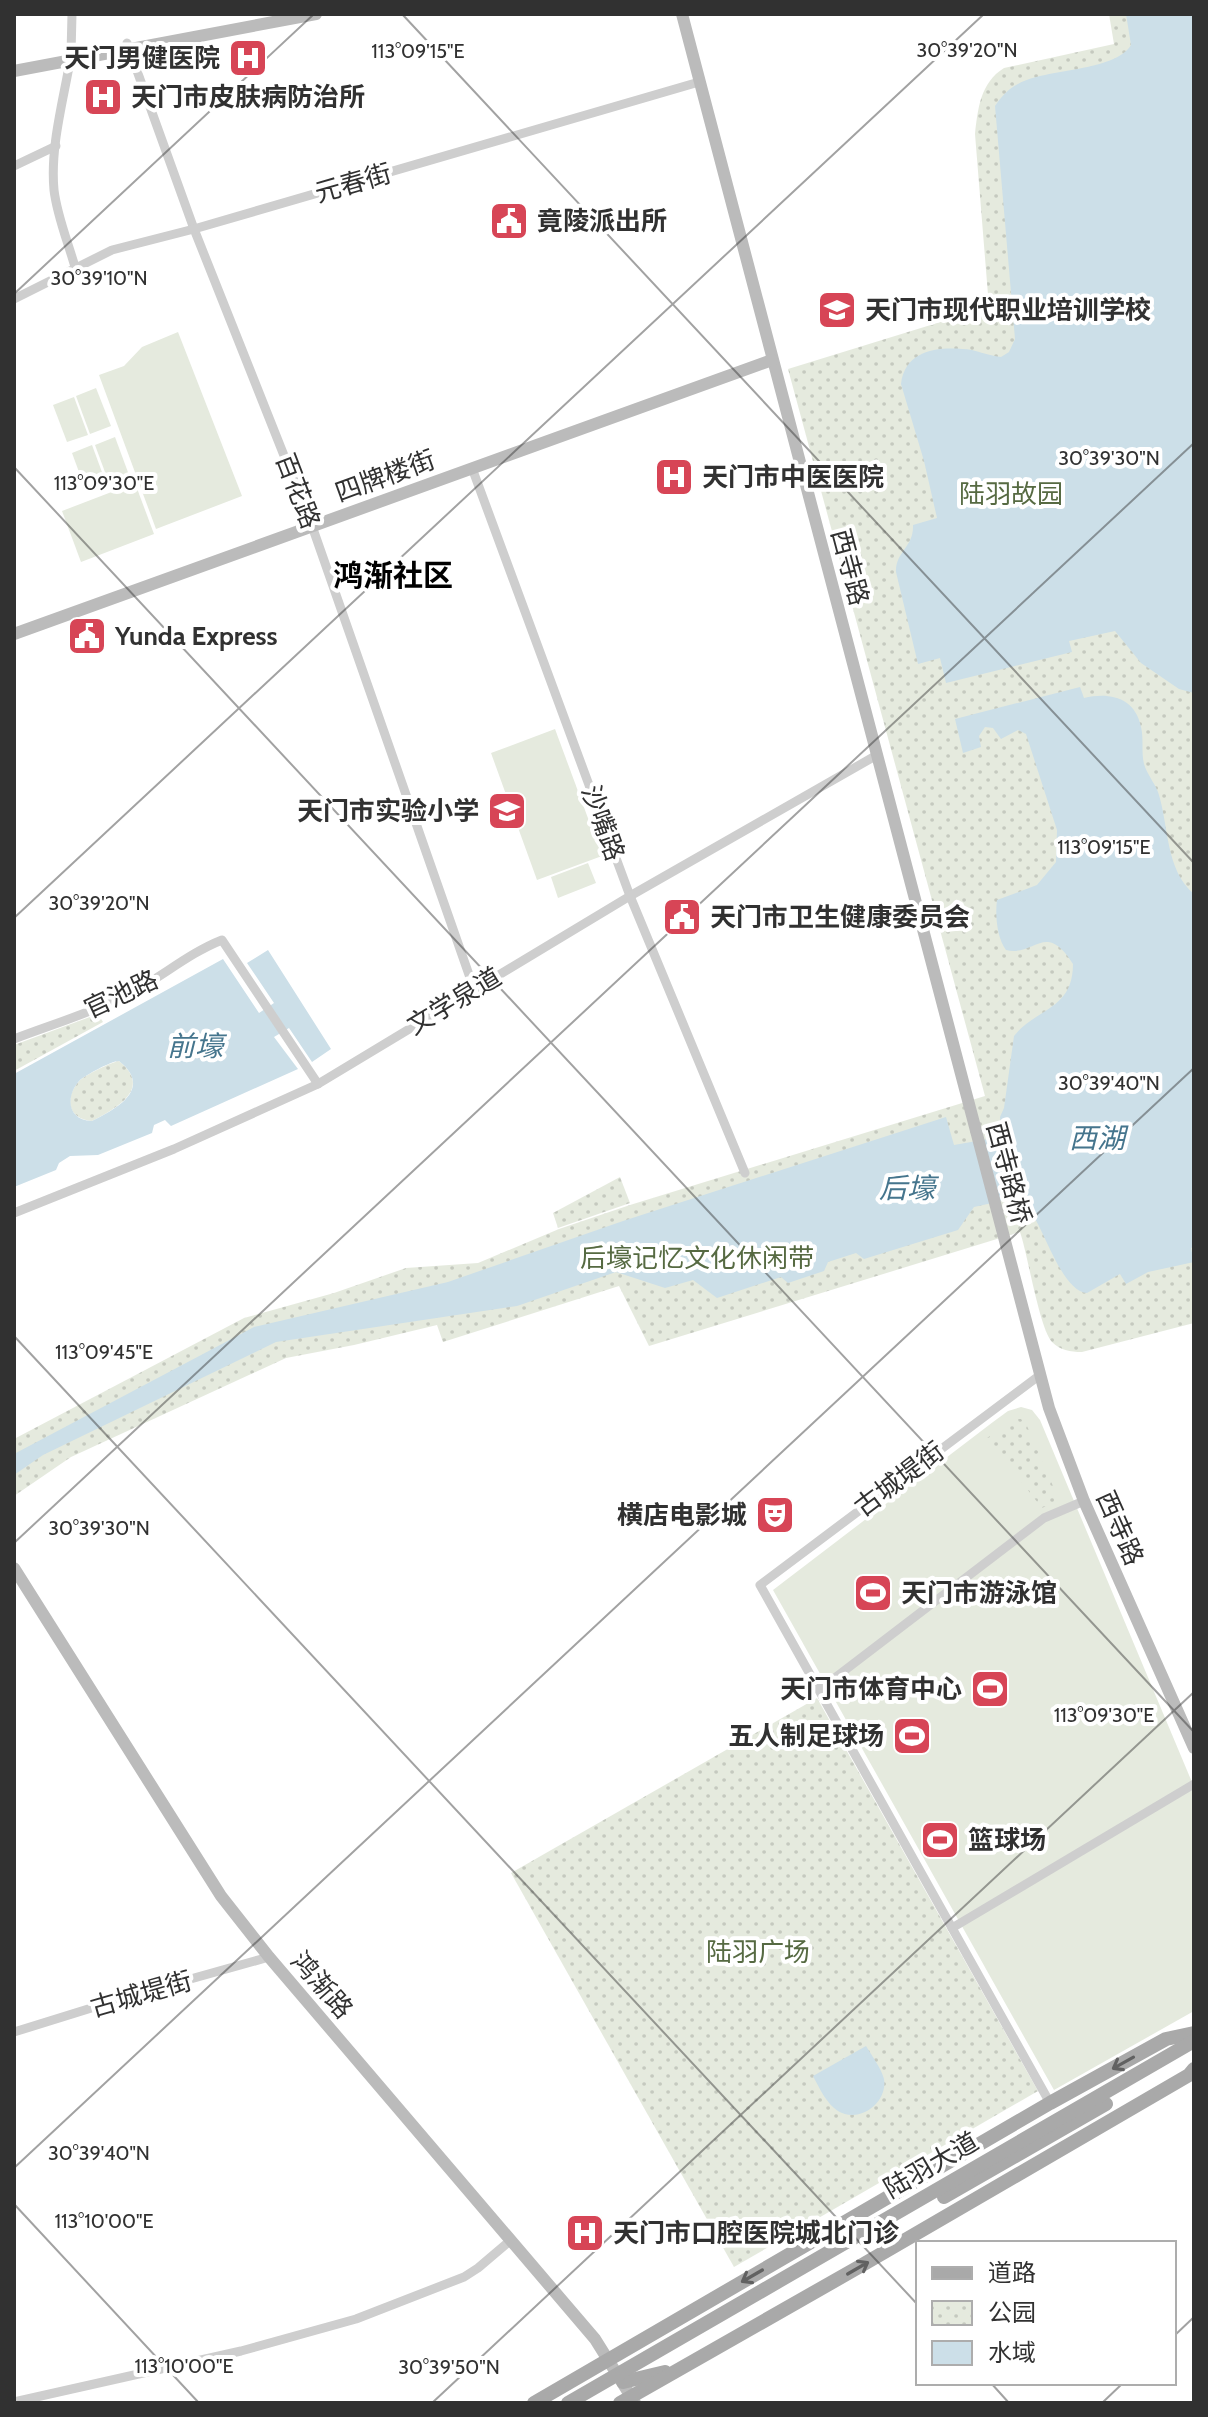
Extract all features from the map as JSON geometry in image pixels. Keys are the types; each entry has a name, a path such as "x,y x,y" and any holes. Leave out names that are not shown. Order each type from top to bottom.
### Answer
{"main road":[{"path":"534,2403 1050,2103 1166,2039 1194,2033"},
{"name":"陆羽大道","path":"586,2403 620,2378 1194,2041"},
{"name":"陆羽大道","path":"568,2403 620,2378 1194,2052"},
{"path":"629,2401 680,2368 1189,2075 1194,2069"},
{"path":"1012,2179 1049,2137"},
{"path":"912,2184 947,2184"},
{"path":"620,2378 644,2339"},
{"path":"620,2378 680,2368"}],"street":[{"path":"72,14 71,57 56,146 54,192 75,267"},
{"path":"14,71 283,14"},
{"path":"128,46 316,14"},
{"name":"西寺路","path":"682,14 951,1039"},
{"name":"百花路","path":"128,46 194,229 312,526 474,989"},
{"path":"14,64 71,57"},
{"name":"元春街","path":"14,299 122,246 194,229 699,82"},
{"path":"14,166 56,146"},
{"name":"四牌楼街","path":"14,634 772,360"},
{"name":"沙嘴路","path":"472,468 630,896 745,1173"},
{"name":"文学泉道","path":"14,1213 174,1149 318,1084 630,896 877,755"},
{"name":"官池路","path":"14,1039 128,995 203,948 222,940 318,1084"},
{"name":"西寺路桥","path":"951,1039 1025,1318"},
{"name":"西寺路","path":"1025,1318 1054,1425 1084,1501 1194,1748"},
{"name":"古城堤街","path":"819,1690 760,1585 1040,1375"},
{"path":"1050,2103 819,1690 1044,1518 1084,1501"},
{"name":"鸿渐路","path":"14,1568 221,1896 269,1957 595,2339 620,2378 629,2401"},
{"path":"952,1928 1194,1784"},
{"name":"古城堤街","path":"14,2032 269,1957"},
{"path":"14,2402 241,2351 356,2319 464,2277 511,2240"}],"green space":[{"name":"陆羽故园","path":"1109,14 1194,14 1194,1323 1082,1352 1058,1347 1047,1334 1043,1322 1020,1232 649,1346 619,1286 443,1342 437,1325 286,1358 71,1457 14,1496 14,1439 244,1318 334,1293 406,1268 478,1263 559,1229 630,1205 985,1096 788,369 989,307 975,134 985,89 1004,68 1114,44"},
{"path":"178,332 242,496 156,529 99,375 124,366 142,347"},
{"path":"96,388 111,426 90,434 76,396"},
{"path":"74,397 88,435 67,442 53,405"},
{"path":"115,437 129,475 109,483 95,445"},
{"path":"92,445 106,483 86,491 72,453"},
{"path":"135,483 154,534 81,562 62,511"},
{"path":"555,729 602,856 537,880 491,753"},
{"path":"588,863 596,883 558,898 551,877"},
{"path":"98,1014 103,1022 14,1071 14,1045"},
{"path":"119,1061 133,1080 128,1096 92,1121 77,1116 70,1100 80,1080"},
{"path":"620,1177 630,1203 558,1228 553,1213"},
{"name":"天门市体育中心","path":"1021,1407 1032,1410 1040,1420 1194,1787 1194,2011 1054,2090 773,1590 993,1422 1008,1411"},
{"path":"1015,1419 1021,1419 1027,1426 1059,1500 1042,1508 987,1438"},
{"name":"陆羽广场","path":"817,1698 1038,2091 734,2267 511,1873"}],"water":[{"path":"1126,14 1194,14 1194,693 1179,689 1141,663 1115,631 1069,641 1072,652 946,683 940,658 918,664 896,572 898,559 911,539 913,525 937,518 901,384 908,365 931,351 967,349 1001,357 1009,352 1015,339 995,106 1011,88 1030,79 1096,65 1123,54 1131,45"},
{"name":"西湖","path":"1080,687 1084,698 1103,696 1120,699 1138,717 1144,764 1162,805 1173,860 1178,873 1194,894 1194,1247 1191,1248 1194,1262 1148,1272 1126,1284 1120,1274 1087,1293 1079,1290 1063,1274 1034,1217 1019,1197 974,1207 958,1230 864,1259 856,1253 828,1262 824,1271 788,1283 781,1277 717,1298 693,1280 665,1288 616,1272 517,1306 276,1342 43,1455 14,1475 14,1454 254,1327 448,1282 623,1221 946,1117 954,1145 988,1139 1001,1126 1014,1036 1060,1000 1067,991 1073,964 1055,944 1047,942 1016,951 1006,950 999,933 997,900 1037,885 1056,862 1057,830 1026,734 1018,730 1001,739 993,728 985,727 979,736 981,747 963,753 955,719"},
{"name":"前壕","path":"268,950 331,1049 312,1062 289,1028 274,1037 298,1069 171,1126 165,1120 154,1125 152,1133 98,1155 70,1156 59,1163 56,1170 14,1187 14,1074 223,959 259,1013 274,1003 247,963","holes":["119,1061 129,1071 132,1088 128,1096 112,1110 92,1121 84,1120 73,1112 72,1093 80,1080"]},
{"path":"866,2046 883,2075 884,2088 877,2103 870,2109 855,2115 846,2114 830,2104 813,2076"}],"place":[{"name":"天门男健医院","path":"248,58"},
{"name":"天门市皮肤病防治所","path":"103,97"},
{"name":"竟陵派出所","path":"509,221"},
{"name":"天门市现代职业培训学校","path":"837,310"},
{"name":"天门市中医医院","path":"674,477"},
{"name":"Yunda Express","path":"87,636"},
{"name":"天门市实验小学","path":"507,811"},
{"name":"天门市卫生健康委员会","path":"682,917"},
{"name":"横店电影城","path":"775,1515"},
{"name":"天门市游泳馆","path":"873,1593"},
{"name":"天门市体育中心","path":"990,1689"},
{"name":"五人制足球场","path":"912,1736"},
{"name":"篮球场","path":"940,1840"},
{"name":"天门市口腔医院城北门诊","path":"585,2233"}],"district":[{"name":"鸿渐社区","path":"393,576"}],"water label":[{"name":"后壕","path":"907,1188"}],"park label":[{"name":"后壕记忆文化休闲带","path":"697,1258"}]}
